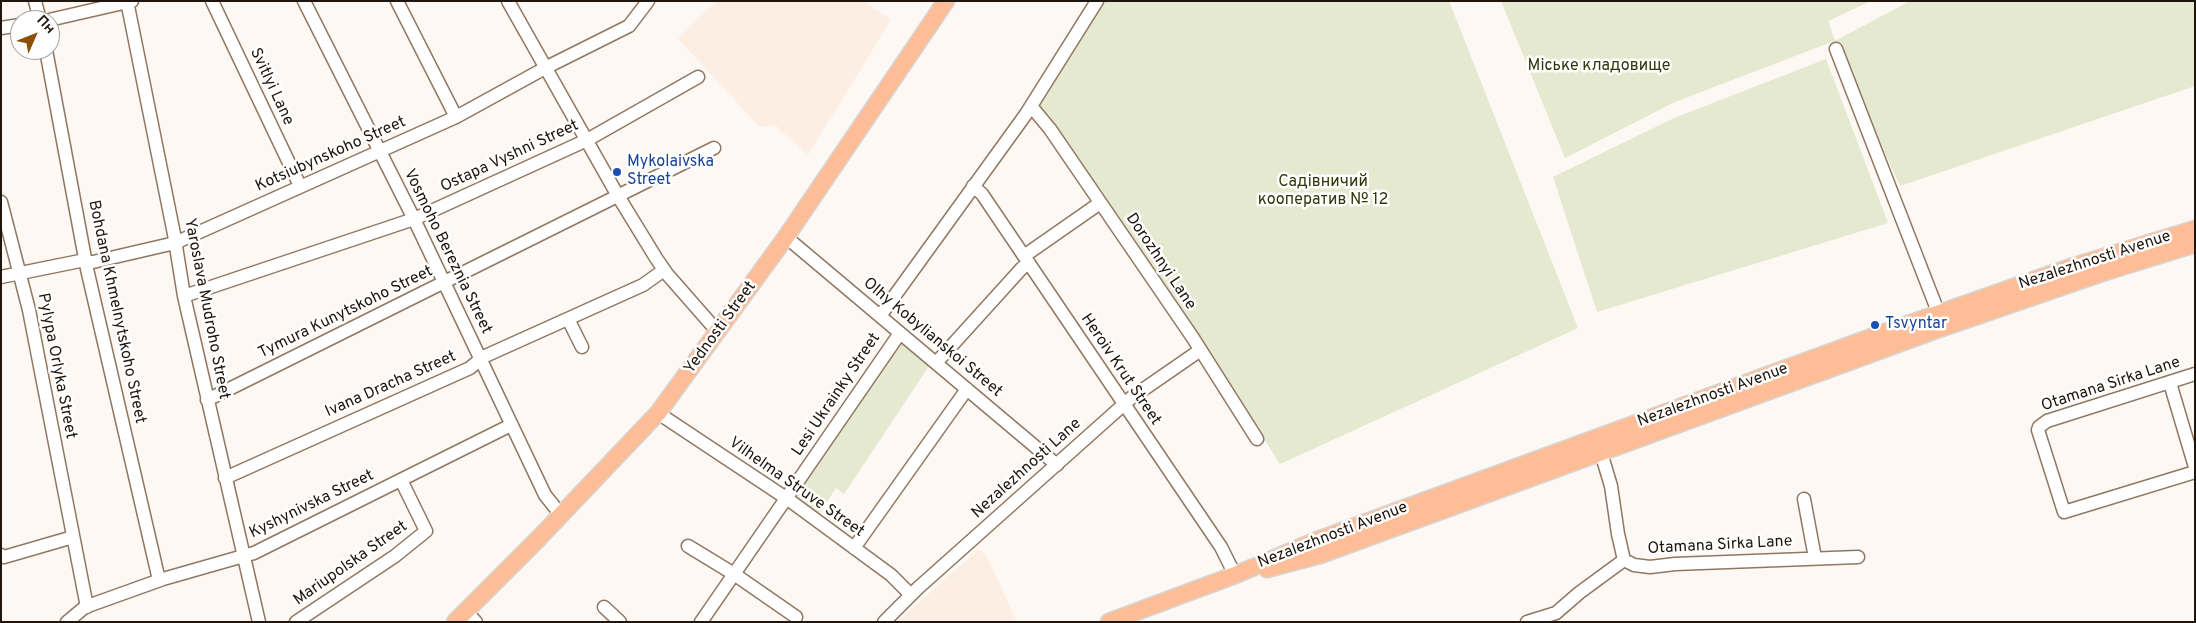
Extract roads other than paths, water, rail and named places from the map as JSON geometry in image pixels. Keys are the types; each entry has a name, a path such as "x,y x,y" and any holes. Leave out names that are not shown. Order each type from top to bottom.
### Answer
{"main road":[{"name":"Yednosti Street","path":"466,618 658,412 786,237 946,1"},
{"name":"Nezalezhnosti Avenue","path":"1109,622 1235,575 1279,567 1312,550 1941,320 2079,265 2195,229"},
{"name":"Nezalezhnosti Avenue","path":"1941,320 2195,244"}],"street":[{"name":"Svitlyi Lane","path":"212,1 300,186"},
{"name":"Vosmoho Bereznia Street","path":"304,1 414,219 511,425 546,495 561,515"},
{"path":"398,1 456,117"},
{"path":"508,1 547,67 618,196 664,270 717,331"},
{"name":"Kotsiubynskoho Street","path":"1,276 80,260 93,262 175,243 456,117 547,67 629,26 648,1"},
{"path":"880,316 1031,106 1097,1"},
{"path":"60,18 129,2"},
{"name":"Yaroslava Mudroho Street","path":"129,2 184,296 259,622"},
{"path":"1836,49 1941,320"},
{"name":"Bohdana Khmelnytskoho Street","path":"48,60 86,261 159,580"},
{"name":"Ostapa Vyshni Street","path":"184,296 414,219 587,140 698,77"},
{"name":"Dorozhnyi Lane","path":"1031,106 1050,129 1193,338 1199,351 1213,368 1258,439"},
{"name":"Tymura Kunytskoho Street","path":"207,400 714,148"},
{"name":"Heroiv Krut Street","path":"973,186 982,194 1221,547 1235,575"},
{"name":"Pylypa Orlyka Street","path":"1,202 20,273 87,607"},
{"path":"936,363 1022,268 1026,260 1100,202"},
{"name":"Olhy Kobylianskoi Street","path":"786,237 1057,465"},
{"name":"Ivana Dracha Street","path":"225,478 470,368 481,360 643,285 664,270"},
{"path":"568,319 582,346"},
{"name":"Lesi Ukrainky Street","path":"701,622 900,332"},
{"name":"Nezalezhnosti Lane","path":"884,622 911,595 1124,405 1199,351"},
{"name":"Otamana Sirka Lane","path":"2195,374 2047,421 2039,427 2038,435 2064,512 2195,472"},
{"path":"2170,383 2195,467"},
{"path":"854,548 967,389"},
{"name":"Vilhelma Struve Street","path":"658,412 785,497 891,575 911,595"},
{"name":"Kyshynivska Street","path":"66,622 87,607 159,580 243,554 254,553 511,425"},
{"path":"1599,445 1611,486 1624,560"},
{"name":"Mariupolska Street","path":"296,622 395,556 426,531 401,480"},
{"name":"Otamana Sirka Lane","path":"1804,499 1815,558"},
{"path":"1,555 4,557 73,537"},
{"path":"688,546 734,574 796,617"},
{"name":"Otamana Sirka Lane","path":"1527,622 1556,613 1579,593 1624,560 1634,565 1650,567 1675,564 1858,557"},
{"path":"604,607 620,622"}],"place":[{"name":"Mykolaivska Street","path":"617,172"},
{"name":"Tsvyntar","path":"1875,325"}],"park label":[{"name":"Міське кладовище","path":"1599,67"},
{"name":"Садівничий кооператив № 12","path":"1323,192"}]}
